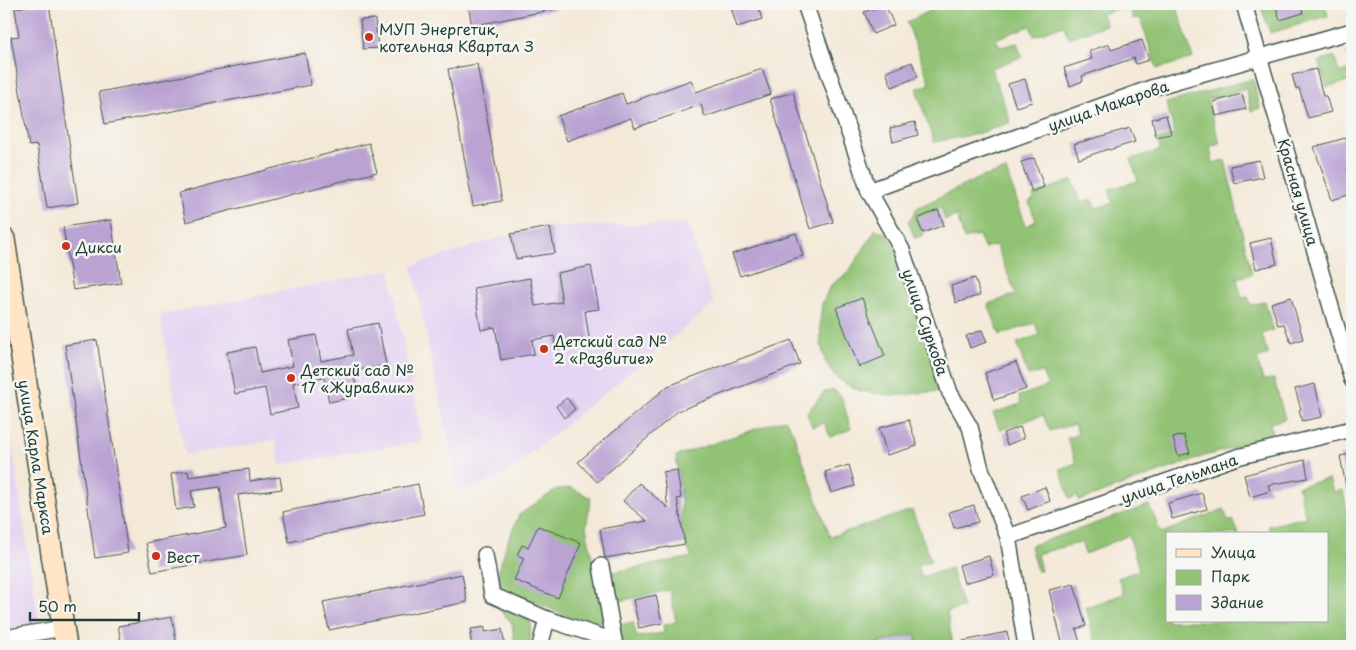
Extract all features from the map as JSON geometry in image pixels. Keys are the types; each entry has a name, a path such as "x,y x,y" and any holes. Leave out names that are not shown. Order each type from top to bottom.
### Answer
{"street":[{"name":"улица Суркова","path":"805,4 869,191 902,250 950,393 970,427 981,469 1008,537 1026,646"},
{"name":"Красная улица","path":"1244,4 1352,380"},
{"name":"улица Макарова","path":"869,191 1152,88 1352,31"},
{"name":"улица Карла Маркса","path":"4,238 64,637"},
{"name":"улица Тельмана","path":"1008,537 1237,457 1352,428"},
{"path":"485,555 492,595 547,619 614,644 601,566"},
{"path":"540,646 547,619"},
{"path":"4,638 64,637"}],"shaded area":[{"name":"Детский сад № 2 «Развитие»","path":"687,223 714,304 499,479 459,491 412,266 511,234 550,227"},
{"name":"Детский сад № 17 «Журавлик»","path":"390,270 422,441 280,465 275,440 185,455 160,315"},
{"path":"4,391 39,624 4,631"},
{"path":"915,634 918,646 866,646"}],"green space":[{"path":"929,4 1176,4 1193,58 1157,69 1140,18 1133,19 1129,5 1102,14 1106,25 1069,38 1063,25 1034,36 1030,26 996,39 1000,47 1017,43 1022,57 991,68 1011,122 978,134 934,142 916,89 930,84 907,22 932,10"},
{"path":"1260,4 1325,4 1328,16 1270,33"},
{"path":"1352,52 1352,80 1327,87 1319,62 1334,56 1339,72 1351,70 1347,53"},
{"path":"1253,79 1260,108 1251,111 1246,89 1207,100 1220,144 1210,147 1213,163 1225,160 1252,274 1237,278 1242,298 1248,297 1251,305 1265,301 1273,330 1262,334 1268,355 1257,359 1263,380 1274,379 1285,419 1270,423 1274,437 1204,456 1079,501 1077,495 1070,499 1060,469 1076,463 1067,438 1078,434 1074,424 1050,431 1043,415 1000,430 993,413 1021,404 1019,396 1048,386 1042,372 1028,376 1017,343 1039,335 1035,323 1000,335 988,304 1016,294 996,245 984,248 979,235 964,239 957,216 945,220 941,208 916,218 923,235 915,238 908,222 917,208 979,178 1006,170 1026,226 1036,221 1029,202 1034,199 1033,195 1072,180 1081,202 1092,199 1096,208 1113,203 1109,189 1138,181 1131,159 1160,150 1158,140 1175,134 1166,103"},
{"path":"876,229 888,235 895,249 943,384 939,391 893,396 860,391 835,376 825,361 821,344 820,321 822,304 830,286 848,273"},
{"path":"834,390 841,396 851,429 830,437 825,423 812,427 807,413 824,392"},
{"path":"785,419 793,432 830,537 912,510 931,561 917,565 921,577 951,568 963,608 947,612 953,646 918,646 915,634 866,646 677,646 676,642 653,646 622,646 619,625 633,622 637,637 664,633 663,625 676,622 670,590 615,602 609,573 692,557 685,542 682,529 681,494 676,456"},
{"path":"1329,479 1333,492 1343,490 1347,511 1352,512 1352,646 1096,646 1086,607 1124,594 1118,578 1139,570 1129,535 1085,554 1081,542 1037,554 1041,571 1037,571 1030,546 1149,505 1161,533 1224,509 1228,521 1233,520 1238,532 1166,532 1166,622 1328,622 1328,532 1270,532 1268,526 1306,517 1298,486"},
{"path":"572,488 591,498 586,527 604,616 599,626 589,625 501,588 498,574 507,543 519,515 557,489"},
{"path":"498,608 531,619 530,646 515,646 512,623"}],"building":[{"path":"49,4 78,203 47,208 37,145 29,146 11,37 19,36 15,8"},
{"path":"468,4 556,4 556,9 472,26"},
{"path":"730,4 757,4 762,19 737,27"},
{"path":"885,4 894,25 873,34 864,12"},
{"path":"1275,4 1300,4 1303,13 1280,20"},
{"name":"МУП Энергетик, котельная Квартал З","path":"375,19 378,48 363,49 360,20"},
{"path":"1142,40 1149,60 1136,64 1134,58 1082,76 1083,81 1070,86 1064,68 1092,59 1089,51 1109,44 1111,50"},
{"path":"305,53 311,85 105,124 99,92"},
{"path":"912,62 918,77 892,87 886,72"},
{"path":"477,64 502,201 473,206 448,69"},
{"path":"762,69 771,94 705,117 701,105 635,128 631,118 567,141 558,116 622,93 626,104 691,80 696,92"},
{"path":"1316,69 1323,96 1326,96 1331,112 1308,118 1299,88 1296,89 1292,75"},
{"path":"1025,79 1032,102 1016,107 1008,84"},
{"path":"793,92 833,222 810,229 770,99"},
{"path":"1242,94 1246,109 1216,116 1213,102"},
{"path":"1166,115 1171,134 1156,137 1152,119"},
{"path":"915,122 918,135 893,142 890,128"},
{"path":"1130,128 1135,142 1079,159 1074,144"},
{"path":"1352,136 1352,166 1347,168 1352,184 1352,194 1332,200 1314,147"},
{"path":"369,143 377,172 186,222 179,193"},
{"path":"1034,158 1044,187 1032,192 1021,162"},
{"path":"1259,160 1263,177 1234,183 1230,166"},
{"path":"938,210 944,225 923,233 917,219"},
{"path":"111,220 121,283 73,290 63,227"},
{"path":"550,227 555,253 516,259 511,234"},
{"path":"796,233 803,256 740,276 732,254"},
{"path":"1271,238 1277,264 1256,269 1250,243"},
{"path":"591,266 599,309 585,311 590,344 556,350 554,336 532,340 534,354 501,360 495,327 481,330 474,288 530,278 535,306 562,302 557,273"},
{"path":"975,278 980,295 956,303 951,286"},
{"path":"1291,297 1303,339 1291,343 1284,324 1278,325 1271,303"},
{"path":"862,298 885,356 859,367 836,308"},
{"path":"378,323 386,365 353,371 358,396 329,402 324,377 293,383 298,408 270,414 265,388 235,394 227,352 255,347 260,373 293,366 288,340 316,335 321,361 353,355 348,329"},
{"path":"982,330 987,342 970,348 966,336"},
{"path":"97,340 128,553 95,558 65,345"},
{"path":"791,340 800,364 678,411 597,482 578,462 668,386"},
{"path":"1016,362 1026,389 994,400 985,373"},
{"path":"1315,384 1322,417 1302,421 1299,410 1301,409 1295,389"},
{"path":"567,398 575,409 564,418 556,406"},
{"path":"909,420 917,446 887,455 879,428"},
{"path":"1020,427 1024,438 1007,445 1003,433"},
{"path":"1184,435 1190,453 1178,456 1173,438"},
{"path":"1352,454 1352,491 1347,491 1340,456"},
{"path":"1305,460 1308,478 1268,485 1270,491 1250,497 1244,475"},
{"path":"849,465 855,486 831,493 825,472"},
{"path":"249,469 250,481 280,477 282,489 238,495 247,555 152,572 146,543 226,528 220,487 191,491 194,507 176,510 171,474 188,471 189,477"},
{"path":"677,470 681,498 677,499 685,544 605,558 600,529 647,521 623,501 639,483 668,508 663,472"},
{"path":"418,484 424,514 289,542 283,512"},
{"path":"1045,487 1050,501 1028,510 1022,496"},
{"path":"1202,493 1207,509 1172,519 1168,503"},
{"path":"974,505 978,522 954,528 949,512"},
{"path":"538,526 581,543 558,598 514,580 524,558 517,555 522,545 528,547"},
{"path":"989,556 994,575 964,583 959,565"},
{"path":"462,574 467,602 329,630 323,602"},
{"path":"1074,584 1086,626 1076,629 1081,646 1063,646 1049,590"},
{"path":"656,595 662,623 639,628 633,600"},
{"path":"172,617 177,646 122,646 118,626"},
{"path":"485,627 485,632 502,629 505,646 472,646 471,629"},
{"path":"1007,632 1010,645 964,646 963,641"}],"place":[{"name":"МУП Энергетик, котельная Квартал З","path":"369,37"},
{"name":"Дикси","path":"66,246"},
{"name":"Детский сад № 2 «Развитие»","path":"544,349"},
{"name":"Детский сад № 17 «Журавлик»","path":"291,378"},
{"name":"Вест","path":"156,556"}]}
